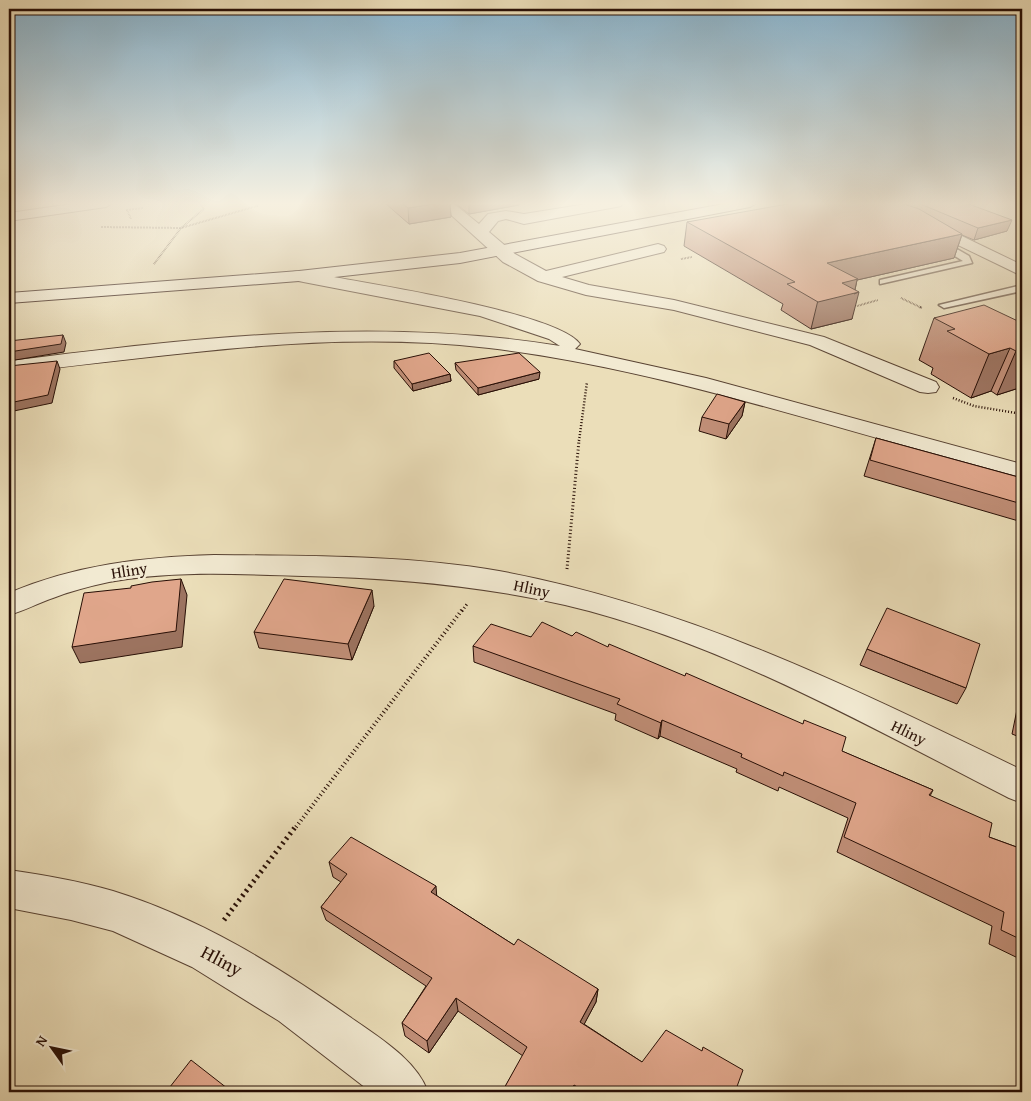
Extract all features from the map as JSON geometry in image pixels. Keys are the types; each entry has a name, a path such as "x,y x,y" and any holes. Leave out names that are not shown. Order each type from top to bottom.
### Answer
{"street":[{"path":"9,298 299,276 485,254"},
{"path":"504,254 523,267 544,277 586,290 674,305 817,341 928,387"},
{"path":"544,277 572,268 634,254"},
{"path":"988,254 1022,271"},
{"path":"299,276 484,311 556,334 586,355"},
{"path":"9,367 208,343 332,335 444,338 511,344 586,355 672,374 1022,471"},
{"name":"Hliny","path":"9,605 46,589 77,580 136,568 165,565 208,564 418,571 485,579 561,594 649,618 735,650 813,684 1022,788"},
{"name":"Hliny","path":"9,889 80,902 136,920 201,948 275,990 338,1036 404,1092"}],"lane":[{"path":"883,282 967,263 968,261 957,254"},
{"path":"944,305 1022,288"}],"path":[{"path":"152,267 161,254"},
{"path":"681,259 692,257"},
{"path":"561,594 567,567 584,393 590,371 586,355"},
{"path":"928,387 974,406 1022,414"},
{"path":"201,948 485,579"}],"building":[{"path":"745,254 867,254 827,263 858,279 842,283 859,292 818,302 787,284 795,282"},
{"path":"984,305 1022,323 1022,349 1016,351 1010,348 989,354 947,331 955,329 934,318"},
{"path":"63,335 61,344 9,352 9,341"},
{"path":"429,353 450,374 412,384 394,361"},
{"path":"519,353 540,372 478,388 455,363"},
{"path":"57,361 48,395 9,403 9,366"},
{"path":"717,394 745,402 729,424 702,417"},
{"path":"876,438 1022,478 1022,504 870,460"},
{"path":"181,579 176,631 72,647 84,593 131,588 131,586 152,582"},
{"path":"284,579 372,590 348,644 254,632"},
{"path":"887,608 980,644 966,688 867,649"},
{"path":"542,622 572,636 576,632 608,647 609,644 685,676 686,673 803,724 804,720 846,737 842,751 933,790 929,795 992,823 989,837 1022,849 1022,940 1001,930 1004,912 844,837 856,803 784,772 783,776 741,757 742,754 662,720 661,723 617,704 620,699 473,646 491,624 531,637"},
{"path":"351,837 436,886 431,892 514,945 518,939 598,989 580,1022 642,1062 666,1030 702,1051 703,1047 743,1070 735,1092 586,1092 574,1085 570,1092 502,1092 527,1047 456,998 427,1041 402,1023 432,978 321,907 347,874 329,862"},
{"path":"191,1060 232,1092 166,1092"}]}
